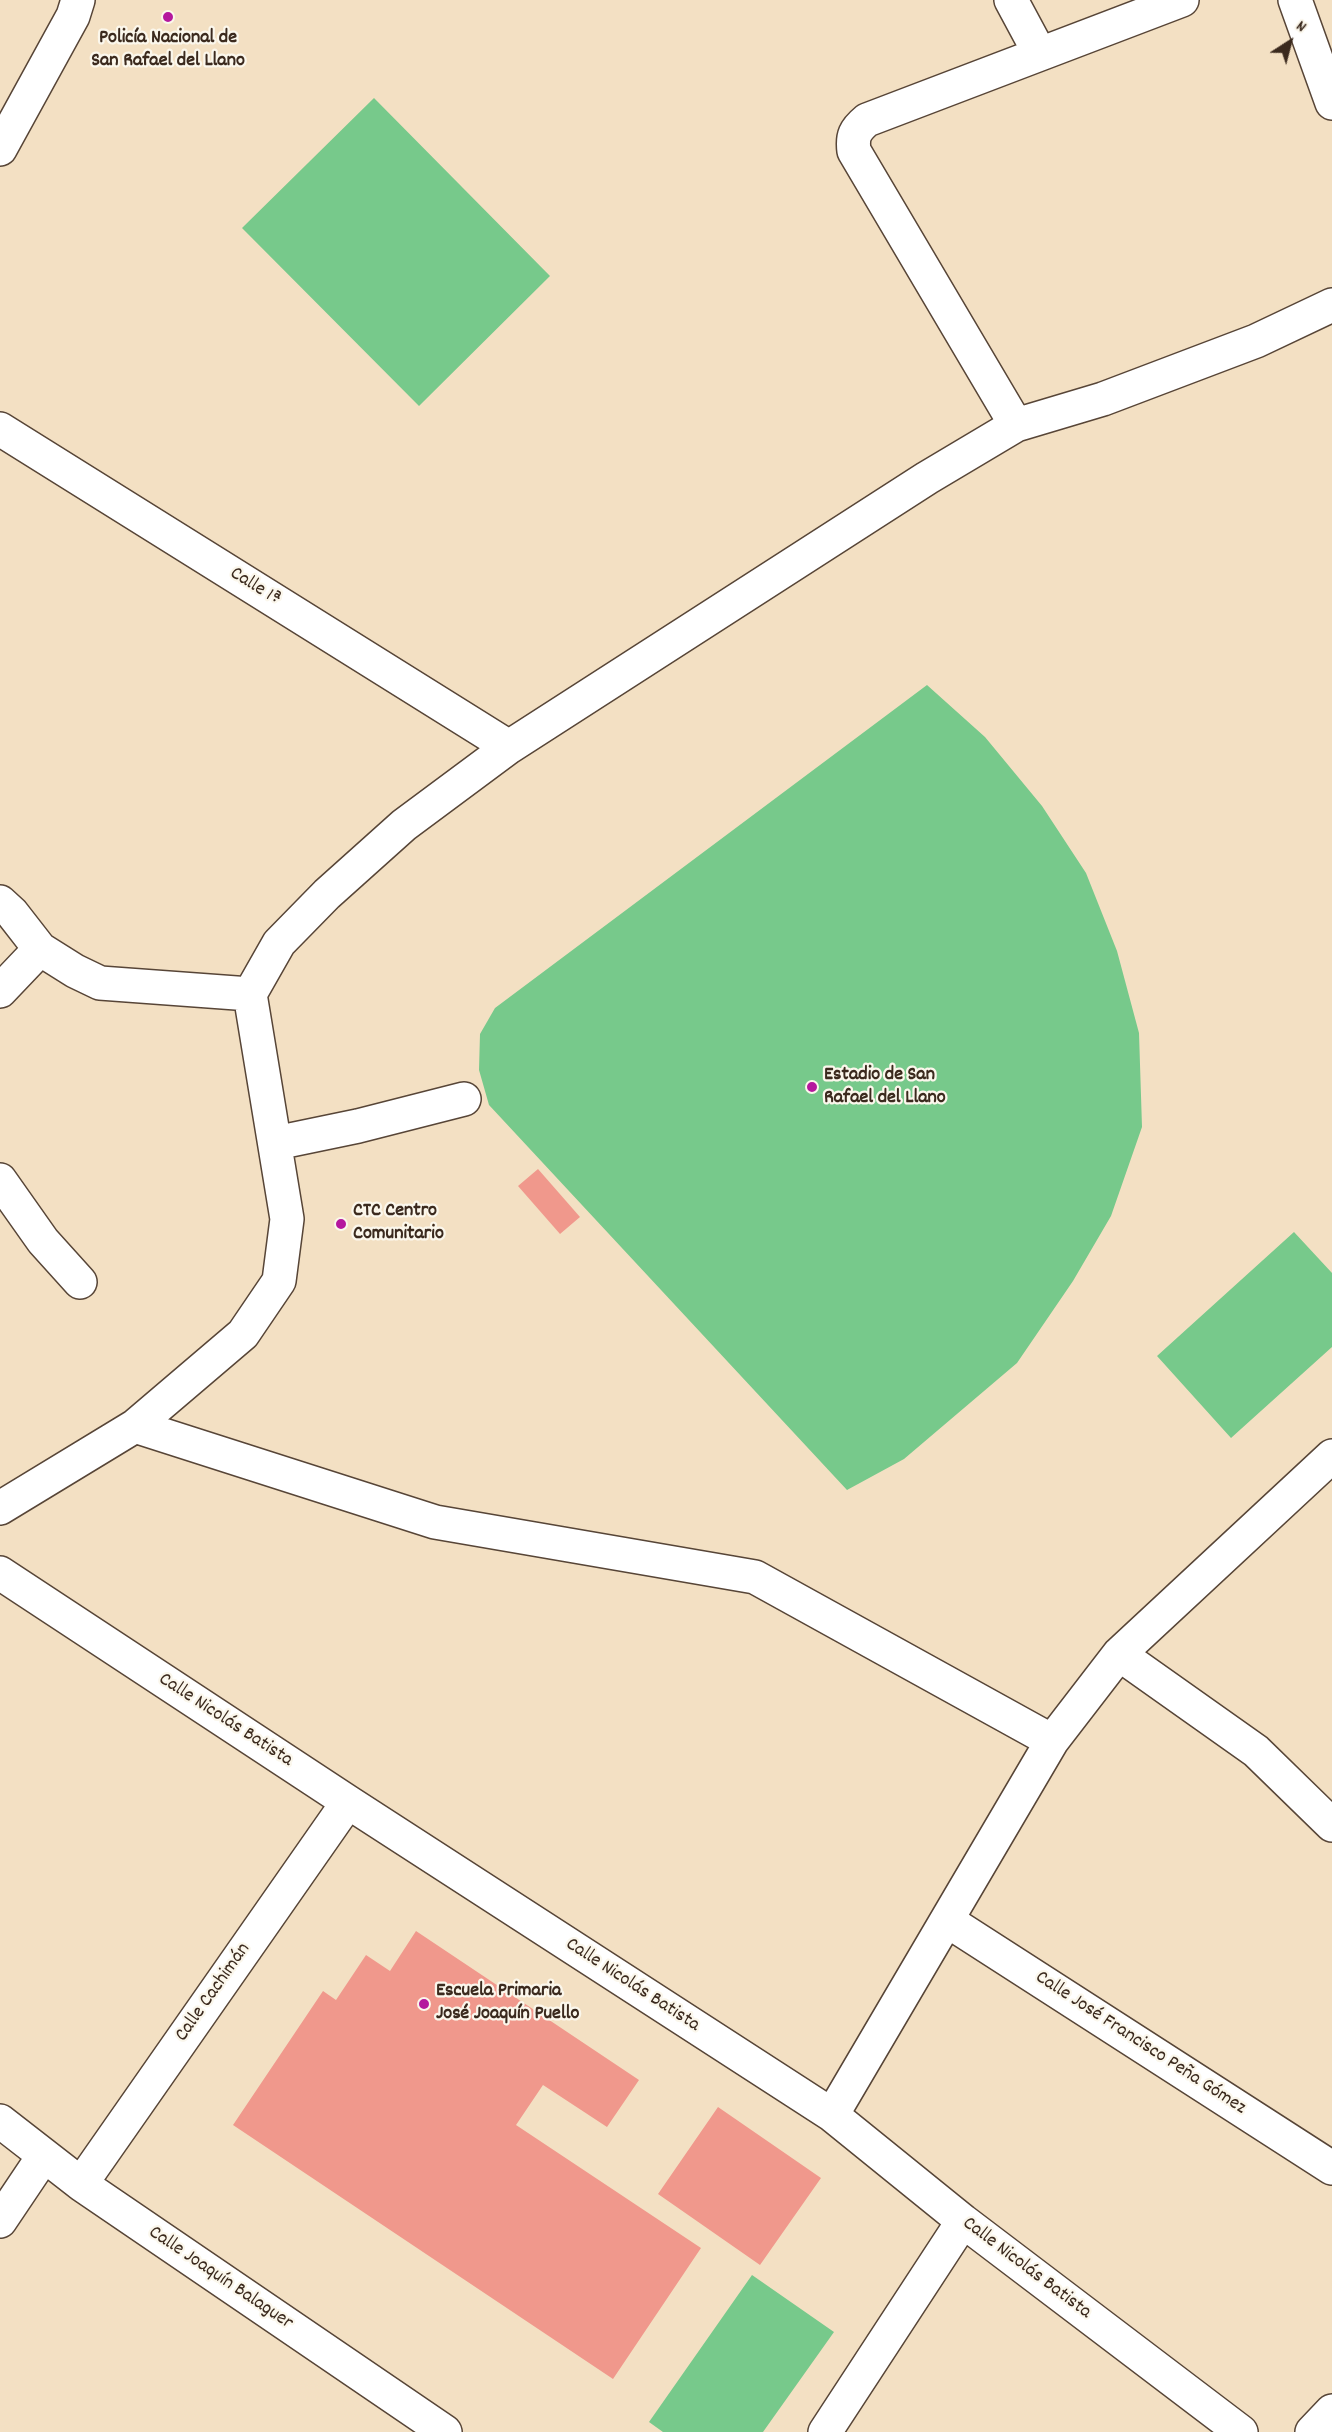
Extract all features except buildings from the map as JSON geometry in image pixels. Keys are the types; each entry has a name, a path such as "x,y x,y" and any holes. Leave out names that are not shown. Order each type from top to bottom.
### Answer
{"street":[{"path":"0,149 73,16 78,0"},
{"path":"1011,0 1040,54"},
{"path":"1016,425 854,151 855,129 867,120 1182,0"},
{"path":"1295,0 1332,103"},
{"path":"0,1508 135,1426 243,1334 279,1281 287,1220 250,994 279,943 327,894 404,825 509,747 927,478 1016,425 1103,399 1245,345 1332,305"},
{"name":"Calle 1ª","path":"0,429 509,747"},
{"path":"0,902 12,913 40,949 75,971 100,983 250,994"},
{"path":"0,991 40,949"},
{"path":"276,1143 464,1100"},
{"path":"0,1180 43,1241 80,1282"},
{"path":"135,1426 435,1522 755,1577 1052,1741"},
{"path":"832,2115 1052,1741 1119,1654 1332,1456"},
{"name":"Calle Nicolás Batista","path":"0,1573 348,1802 832,2115 963,2222 1241,2432"},
{"path":"1119,1654 1256,1751 1332,1825"},
{"name":"Calle Cachimán","path":"81,2184 348,1802"},
{"name":"Calle José Francisco Peña Gómez","path":"948,1921 1332,2168"},
{"name":"Calle Joaquín Balaguer","path":"0,2121 81,2184 445,2432"},
{"path":"0,2221 44,2157"},
{"path":"825,2432 963,2222"},
{"path":"1312,2432 1332,2411"}],"green space":[{"path":"374,98 550,276 419,406 242,228"},
{"name":"Estadio de San Rafael del Llano","path":"927,685 985,737 1042,806 1086,873 1117,951 1139,1033 1142,1127 1111,1216 1073,1281 1017,1363 904,1459 847,1490 489,1105 479,1070 480,1034 495,1008"},
{"path":"1294,1232 1332,1273 1332,1347 1231,1438 1157,1356"},
{"path":"752,2275 834,2332 763,2432 663,2432 649,2422"}],"place":[{"name":"Policía Nacional de San Rafael del Llano","path":"168,17"},
{"name":"Estadio de San Rafael del Llano","path":"812,1087"},
{"name":"CTC Centro Comunitario","path":"341,1224"},
{"name":"Escuela Primaria José Joaquín Puello","path":"424,2004"}]}
